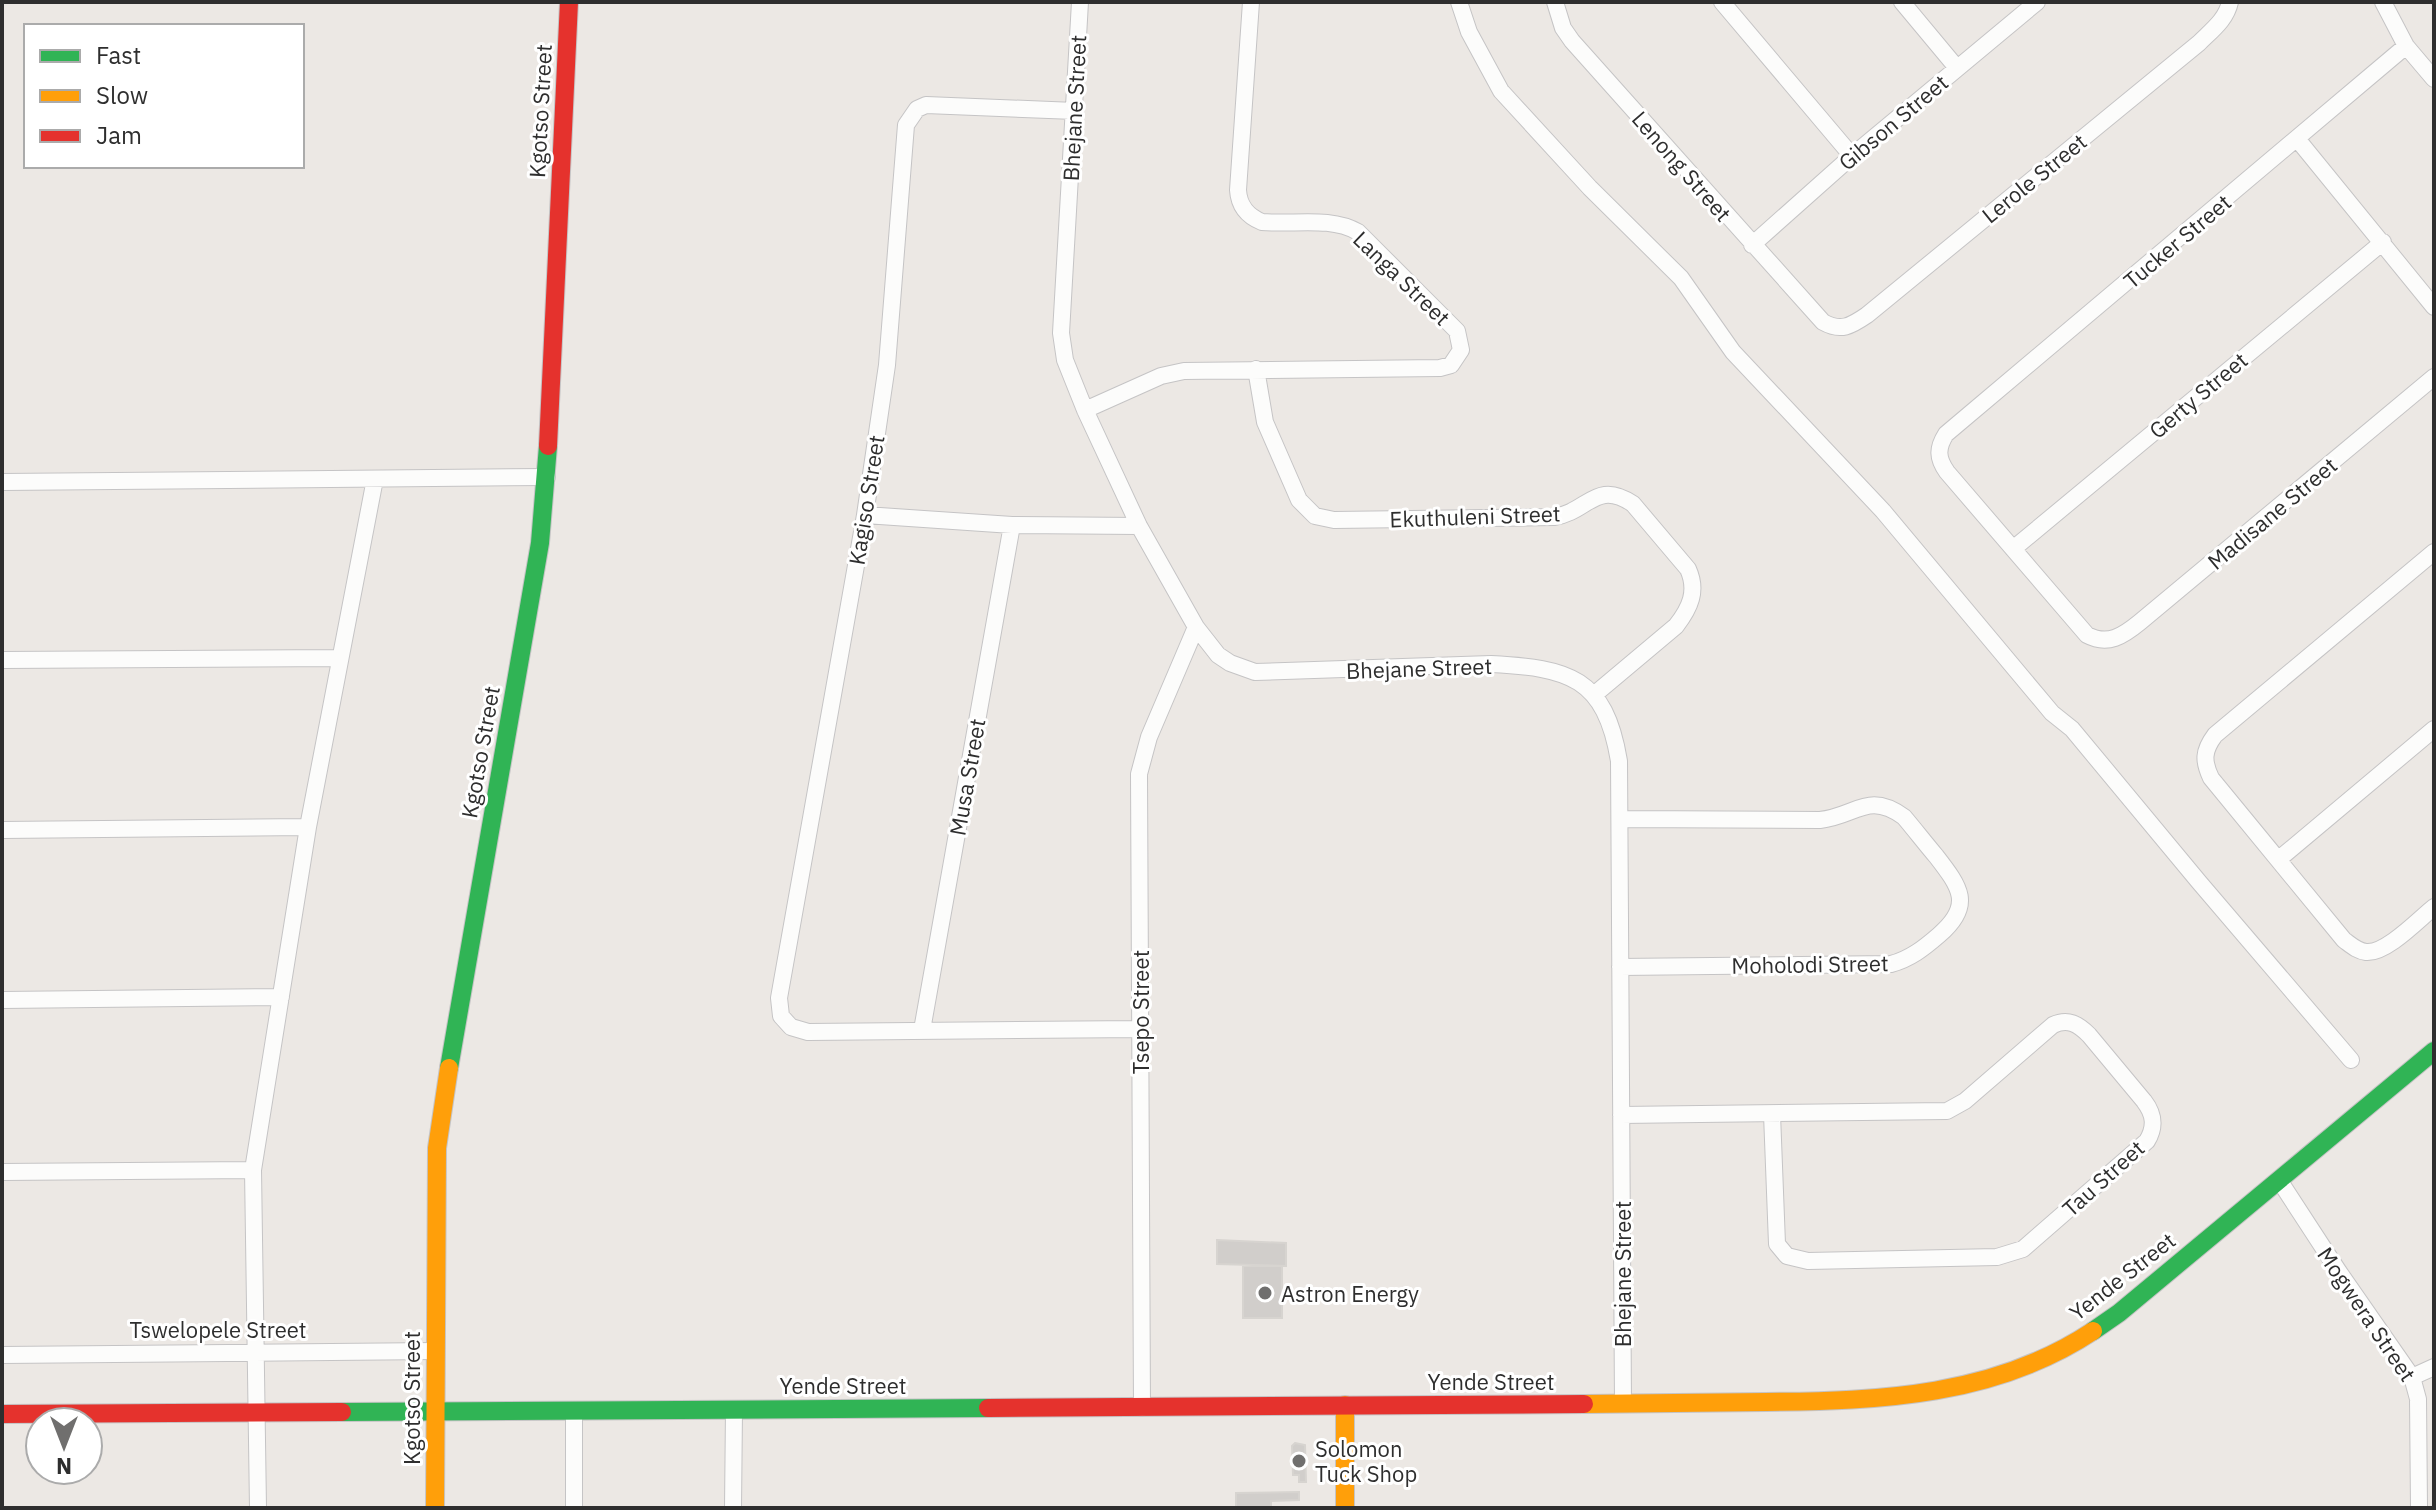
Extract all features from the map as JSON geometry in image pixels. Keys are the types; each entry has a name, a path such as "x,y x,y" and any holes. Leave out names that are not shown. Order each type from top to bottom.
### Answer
{"street":[{"name":"Kgotso Street","path":"435,1508 435,1189 442,1110 537,564 547,477 569,2"},
{"name":"Bhejane Street","path":"1080,2 1061,333 1065,360 1139,526 1196,627 1218,655 1255,672 1491,664 1525,666 1554,671 1575,681 1595,694 1608,714 1619,761 1623,1404"},
{"name":"Langa Street","path":"1085,410 1171,373 1256,369 1440,368 1451,365 1461,350 1457,331 1358,232 1330,223 1262,222 1253,218 1242,206 1238,190 1251,2"},
{"path":"1459,2 1469,32 1501,91 1590,188 1681,278 1733,352 1883,511 2052,713 2072,729 2351,1060"},
{"name":"Lenong Street","path":"1555,2 1563,28 1572,41 1823,322"},
{"path":"1722,2 1852,156"},
{"path":"1902,2 1957,68"},
{"name":"Gibson Street","path":"1752,245 1852,156 2037,2"},
{"name":"Lerole Street","path":"1823,322 1843,328 1867,315 2199,43 2220,24 2230,2"},
{"path":"2383,2 2406,46 2434,79"},
{"name":"Tucker Street","path":"2013,549 1941,464 1939,445 1946,434 2406,46"},
{"name":"Kagiso Street","path":"922,1030 808,1032 791,1027 779,1009 865,515 889,355 904,139 911,116 926,105 1075,111"},
{"path":"2298,140 2434,307"},
{"name":"Gerty Street","path":"2013,549 2383,242"},
{"name":"Ekuthuleni Street","path":"1256,369 1265,422 1299,500 1315,516 1334,520 1554,517 1571,513 1601,494 1611,493 1633,504 1688,569 1692,578 1692,600 1676,626 1595,694"},
{"name":"Madisane Street","path":"2013,549 2087,635 2105,641 2125,634 2434,377"},
{"path":"2,482 547,477"},
{"path":"258,1508 253,1170 308,827 375,479"},
{"path":"865,515 1012,525 1139,526"},
{"name":"Musa Street","path":"922,1030 1012,525"},
{"path":"2434,552 2215,735 2204,756 2211,778 2344,940 2355,949 2365,952 2384,947 2434,907"},
{"name":"Tsepo Street","path":"1142,1408 1139,774 1149,737 1196,627"},
{"path":"2,660 340,658"},
{"path":"2279,859 2434,729"},
{"name":"Moholodi Street","path":"1620,819 1820,820 1833,819 1865,805 1877,804 1893,809 1904,817 1956,881 1960,904 1951,925 1913,956 1891,964 1620,967"},
{"path":"2,830 308,827"},
{"path":"2,1000 281,997"},
{"name":"Tau Street","path":"1621,1115 1947,1111 1965,1101 2053,1025 2067,1021 2082,1027 2089,1035 2151,1110 2154,1121 2147,1141 2014,1254 1997,1257 1808,1261 1787,1256 1777,1244 1772,1114"},
{"path":"922,1030 1140,1029"},
{"name":"Yende Street","path":"434,1411 1623,1404 1869,1400 1943,1392 2055,1354 2088,1335 2130,1304 2434,1051"},
{"path":"2,1172 253,1170"},
{"name":"Mogwera Street","path":"2279,1180 2412,1377 2418,1399 2419,1508"},
{"name":"Tswelopele Street","path":"2,1355 435,1351"},
{"path":"2412,1377 2434,1367"},
{"path":"1345,1405 1345,1508"},
{"path":"733,1508 734,1410"},
{"path":"2,1414 434,1411"},
{"path":"574,1411 574,1508"}],"building":[{"path":"1217,1240 1286,1243 1286,1266 1217,1264"},
{"path":"1243,1266 1282,1266 1282,1318 1243,1318"},
{"name":"Solomon Tuck Shop","path":"1295,1443 1305,1445 1306,1482 1299,1482 1299,1475 1293,1475 1292,1446"},
{"path":"1299,1492 1299,1500 1271,1501 1271,1508 1236,1508 1236,1493"}],"traffic: fast":[{"path":"449,1068 540,543 548,446"},
{"path":"2093,1331 2119,1313 2434,1051"},
{"path":"342,1412 988,1408"}],"traffic: slow":[{"path":"435,1508 437,1148 449,1068"},
{"path":"1584,1404 1852,1400 1936,1390 1977,1382 2017,1369 2056,1353 2093,1331"},
{"path":"1345,1405 1345,1508"}],"traffic: jam":[{"path":"548,446 569,2"},
{"path":"988,1408 1584,1404"},
{"path":"2,1414 342,1412"}],"place":[{"name":"Astron Energy","path":"1265,1293"},
{"name":"Solomon Tuck Shop","path":"1299,1461"}]}
